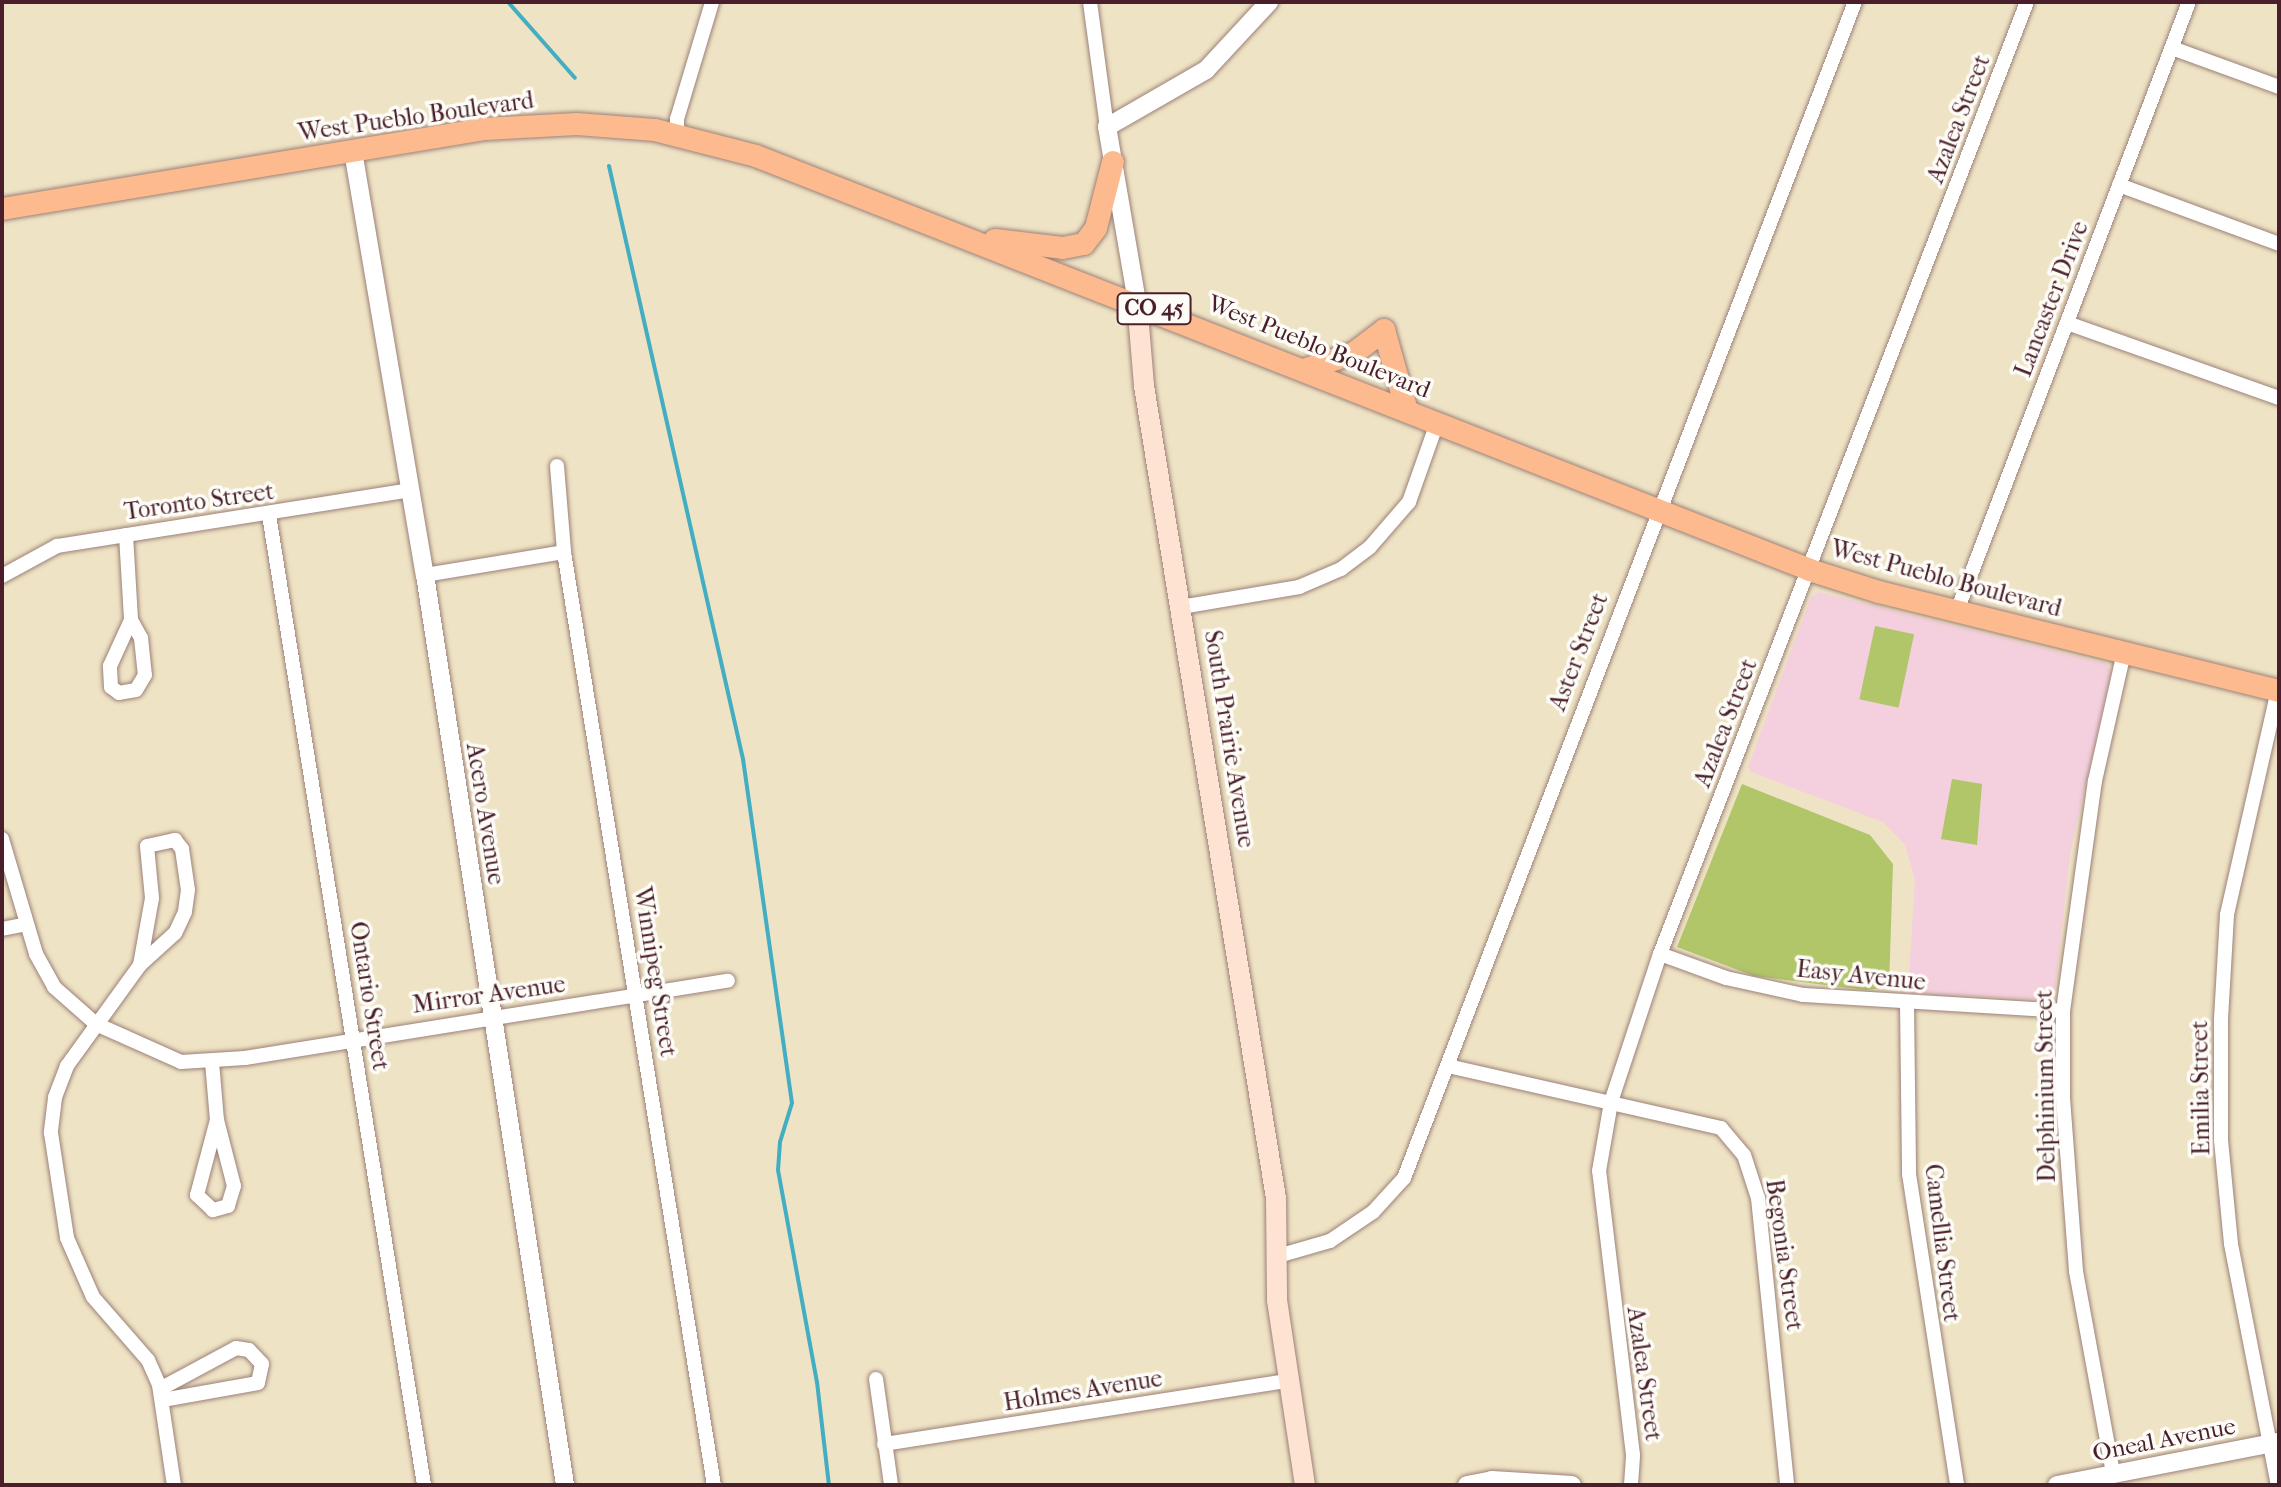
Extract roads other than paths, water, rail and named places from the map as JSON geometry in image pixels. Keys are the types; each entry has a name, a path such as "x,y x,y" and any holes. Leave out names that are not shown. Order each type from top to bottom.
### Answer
{"main road":[{"name":"West Pueblo Boulevard","path":"2,209 353,151 534,125 623,126 677,136 756,156 1137,302 1810,570 1957,611 2278,691"},
{"path":"961,236 1054,247 1084,244 1096,228 1113,162"},
{"name":"South Prairie Avenue","path":"1137,302 1144,386 1272,1168 1278,1256 1277,1300 1305,1485"},
{"path":"1304,370 1354,353 1384,330 1407,411"}],"street":[{"path":"677,136 677,119 712,2"},
{"name":"South Prairie Avenue","path":"1090,2 1107,127 1137,302"},
{"path":"1107,127 1206,70 1269,2"},
{"name":"Aster Street","path":"1278,1256 1330,1241 1373,1212 1404,1178 1855,2"},
{"name":"Azalea Street","path":"1631,1485 1633,1455 1599,1171 1611,1102 1660,954 2027,2"},
{"name":"Lancaster Drive","path":"1957,611 2189,2"},
{"path":"2172,48 2279,87"},
{"name":"Acero Avenue","path":"353,151 425,575 565,1485"},
{"path":"2119,185 2279,244"},
{"path":"2067,323 2279,398"},
{"path":"1181,607 1299,587 1341,569 1370,547 1409,502 1437,423"},
{"name":"Winnipeg Street","path":"557,466 564,552 638,996 714,1485"},
{"name":"Toronto Street","path":"2,576 57,546 269,515 409,490"},
{"name":"Ontario Street","path":"269,515 424,1485"},
{"path":"126,535 131,620"},
{"path":"425,575 564,552"},
{"name":"Delphinium Street","path":"2113,1473 2076,1271 2063,1097 2063,1011 2085,838 2124,652"},
{"name":"Emilia Street","path":"2278,691 2227,915 2221,1019 2221,1140 2231,1244 2275,1443 2278,1485"},
{"name":"Mirror Avenue","path":"2,839 27,924 54,987 96,1024 149,1052 181,1062 212,1062 354,1037 728,981"},
{"path":"140,965 152,898 147,846 175,840 182,849 188,890 185,912 175,933 140,965 67,1066 55,1098 51,1133 67,1238 93,1297 148,1360 162,1395 174,1485"},
{"path":"2,929 27,924"},
{"name":"Easy Avenue","path":"1660,954 1726,978 1803,995 1907,1004 2063,1011"},
{"name":"Camellia Street","path":"1907,1004 1909,1174 1957,1485"},
{"path":"212,1062 217,1120 234,1186 228,1206 213,1210 197,1195 217,1120"},
{"name":"Begonia Street","path":"1448,1066 1721,1128 1744,1155 1758,1198 1787,1485"},
{"path":"236,1348 249,1350 262,1364 258,1383 162,1395 236,1348"},
{"path":"876,1379 891,1485"},
{"name":"Holmes Avenue","path":"884,1444 1288,1381"},
{"name":"Oneal Avenue","path":"2057,1485 2275,1443"},
{"path":"1467,1485 1492,1480 1572,1485"}],"waterway":[{"path":"508,2 575,78"},
{"path":"609,166 743,759 792,1103 780,1142 778,1170 817,1382 829,1485"}]}
